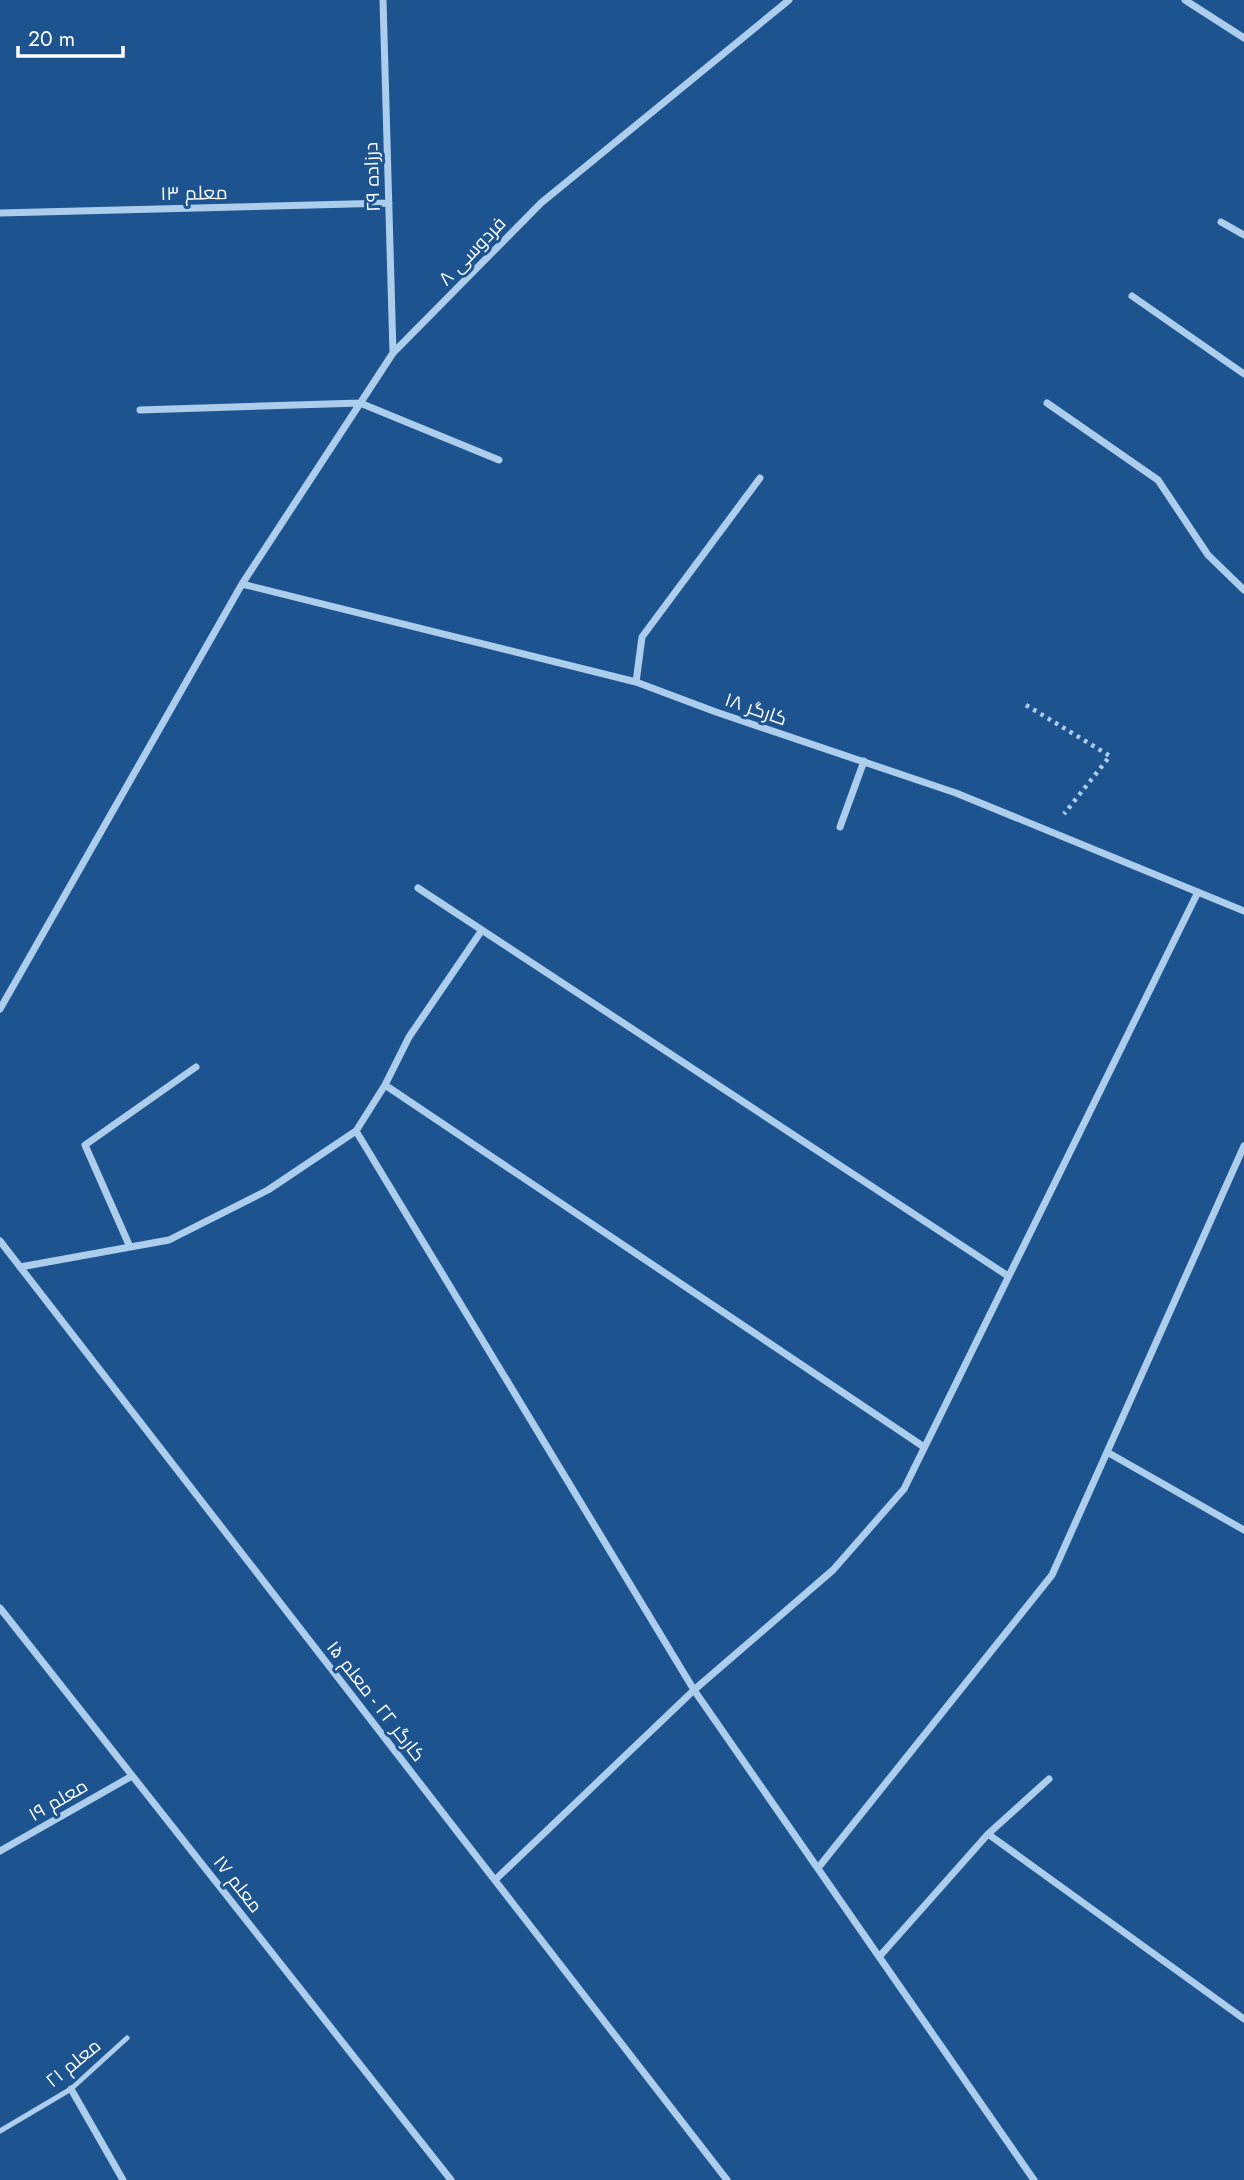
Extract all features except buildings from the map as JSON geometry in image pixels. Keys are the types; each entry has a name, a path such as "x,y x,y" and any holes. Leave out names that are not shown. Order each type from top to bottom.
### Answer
{"street":[{"name":"درزاده ۲۹","path":"383,0 393,353"},
{"name":"فردوسی ۸","path":"0,1009 242,584 393,353 541,203 789,0"},
{"path":"1185,0 1244,38"},
{"name":"معلم ۱۳","path":"0,213 389,204"},
{"path":"1221,222 1244,235"},
{"path":"1132,296 1244,374"},
{"path":"1046,402 1158,480 1208,555 1244,590"},
{"path":"139,410 360,403 499,460"},
{"path":"636,682 642,637 760,478"},
{"name":"کارگر ۱۸","path":"242,584 636,682 716,712 956,793 1244,911"},
{"path":"840,827 864,761"},
{"path":"418,888 1008,1276"},
{"path":"495,1880 694,1690 833,1570 904,1489 1198,892"},
{"path":"20,1267 169,1240 268,1190 356,1131 385,1085 409,1037 482,930"},
{"path":"130,1247 85,1145 196,1067"},
{"path":"385,1085 924,1447"},
{"path":"356,1131 694,1690 1034,2180"},
{"path":"818,1868 1052,1575 1244,1146"},
{"name":"کارگر ۲۲ - معلم ۱۵","path":"0,1241 727,2180"},
{"path":"1107,1452 1244,1530"},
{"name":"معلم ۱۷","path":"0,1608 451,2180"},
{"name":"معلم ۱۹","path":"0,1851 132,1776"},
{"path":"879,1957 988,1834 1049,1779"},
{"path":"988,1834 1244,2019"},
{"path":"71,2089 123,2180"}],"lane":[{"name":"معلم ۲۱","path":"0,2131 71,2089 127,2038"}],"path":[{"path":"1026,705 1110,756 1051,832"}]}
